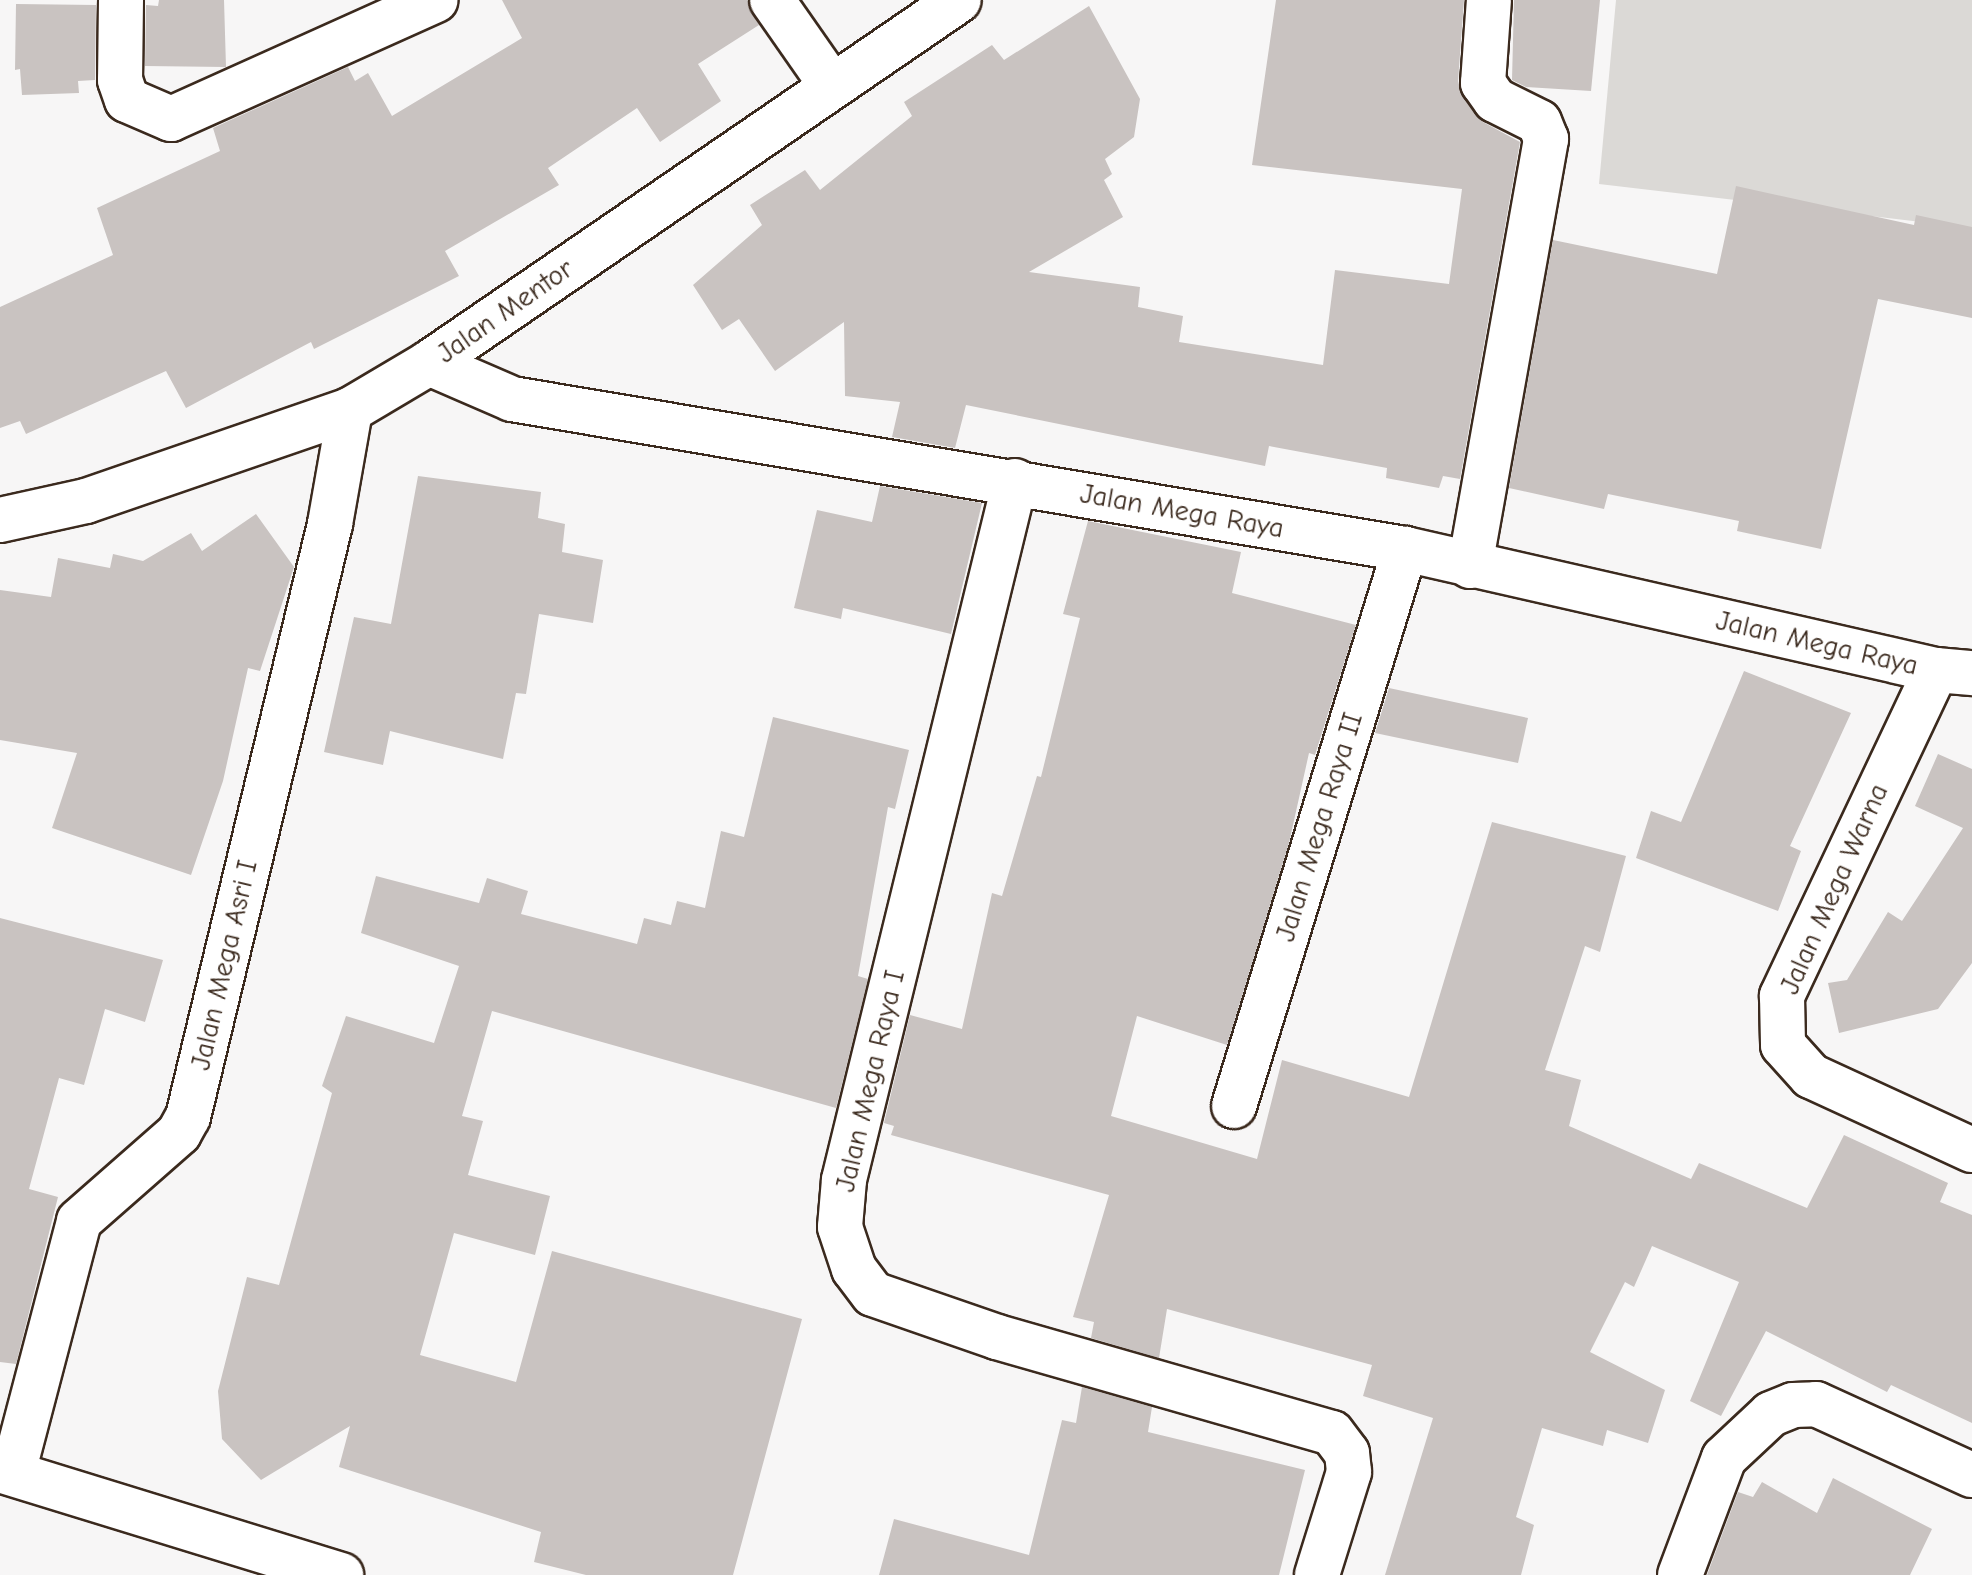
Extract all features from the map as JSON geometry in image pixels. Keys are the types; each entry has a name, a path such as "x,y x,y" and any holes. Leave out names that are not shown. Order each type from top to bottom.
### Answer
{"street":[{"path":"121,0 120,80 127,100 171,119 436,0"},
{"path":"772,0 832,86"},
{"name":"Jalan Mentor","path":"0,520 86,501 350,410 429,363 959,0"},
{"path":"1470,566 1546,139 1539,122 1495,100 1483,83 1489,0"},
{"name":"Jalan Mega Raya","path":"429,363 512,399 1015,481 1405,549 1470,566 1954,671"},
{"name":"Jalan Mega Asri I","path":"6,1472 79,1221 179,1133 188,1117 330,524 350,410"},
{"name":"Jalan Mega Raya I","path":"1015,481 844,1180 840,1227 854,1269 873,1294 997,1337 1332,1433 1347,1453 1349,1472 1317,1575"},
{"name":"Jalan Mega Raya II","path":"1234,1106 1405,549"},
{"name":"Jalan Mega Warna","path":"1954,671 1782,996 1783,1045 1811,1076 1972,1150"},
{"path":"1680,1575 1724,1458 1771,1414 1793,1405 1816,1404 1972,1475"},
{"path":"6,1472 240,1561 341,1575"}],"shaded area":[{"path":"1616,0 1972,0 1972,228 1599,184"}],"building":[{"path":"159,0 224,0 226,67 145,66 146,5 158,6"},
{"path":"502,0 747,0 759,25 698,64 721,101 660,142 637,108 548,168 559,185 445,251 459,276 314,349 311,342 186,408 166,371 26,434 20,421 0,428 0,307 113,255 97,208 220,151 213,128 348,67 355,81 368,73 392,116 522,38"},
{"path":"1276,0 1464,0 1458,81 1462,96 1483,122 1520,142 1460,479 1443,476 1439,488 1386,478 1387,468 1269,446 1265,466 966,405 955,448 892,437 900,402 845,396 844,322 775,371 739,319 722,330 693,285 762,225 750,205 805,170 820,190 912,116 904,102 992,45 1004,60 1089,6 1140,99 1134,137 1105,159 1112,174 1104,180 1123,217 1029,272 1140,287 1138,307 1183,316 1179,342 1323,365 1335,270 1449,284 1462,189 1252,165"},
{"path":"1514,0 1600,0 1591,91 1526,87 1512,80"},
{"path":"16,4 96,5 95,80 78,81 79,93 22,95 20,69 15,70"},
{"path":"1736,186 1914,225 1916,215 1972,227 1972,318 1878,299 1821,549 1737,531 1739,521 1608,494 1604,509 1509,488 1553,240 1717,274"},
{"path":"418,476 541,492 538,518 565,524 562,552 603,560 593,623 539,614 526,694 516,693 503,759 390,731 383,765 324,752 354,617 391,624"},
{"path":"880,486 982,503 951,634 843,608 841,619 794,608 817,510 872,522"},
{"path":"256,514 294,567 260,671 248,668 223,781 191,875 52,828 77,753 0,740 0,590 51,597 58,558 110,568 113,554 143,561 191,533 202,551"},
{"path":"1088,521 1241,552 1232,593 1356,625 1315,755 1309,753 1289,843 1227,1045 1137,1016 1111,1116 1257,1159 1282,1060 1409,1097 1492,822 1626,856 1600,952 1585,946 1545,1070 1581,1080 1569,1126 1691,1179 1699,1163 1807,1208 1844,1135 1948,1183 1940,1202 1972,1215 1972,1423 1891,1385 1887,1392 1766,1331 1721,1416 1690,1401 1739,1282 1652,1246 1634,1287 1625,1282 1590,1352 1665,1390 1648,1443 1607,1430 1603,1446 1542,1428 1516,1517 1534,1525 1521,1575 1385,1575 1433,1418 1363,1396 1372,1365 1167,1309 1159,1358 1091,1338 1094,1322 1073,1317 1109,1195 891,1135 894,1126 884,1123 910,1015 962,1029 992,893 1002,896 1037,776 1041,777 1080,618 1063,614"},
{"path":"1744,671 1851,713 1790,846 1801,851 1778,911 1636,858 1651,811 1681,822"},
{"path":"1389,688 1528,718 1518,763 1375,733"},
{"path":"773,717 909,750 895,809 888,807 858,976 868,979 836,1108 492,1011 462,1116 483,1121 468,1175 550,1196 535,1255 454,1233 420,1355 516,1382 552,1251 802,1319 733,1575 586,1575 534,1562 541,1532 339,1467 350,1426 261,1480 222,1439 218,1391 247,1277 279,1285 332,1093 322,1086 346,1016 434,1043 459,966 361,933 376,876 479,903 487,878 528,891 521,914 637,944 644,918 671,925 677,901 705,908 721,831 744,837"},
{"path":"1938,754 1972,769 1972,963 1938,1009 1839,1033 1828,983 1847,980 1888,912 1902,921 1963,828 1915,806"},
{"path":"0,918 163,960 145,1022 105,1009 84,1085 59,1078 29,1189 58,1197 16,1364 0,1362"},
{"path":"1082,1387 1152,1407 1148,1432 1305,1470 1279,1575 879,1575 894,1519 1029,1555 1062,1420 1076,1423"},
{"path":"1833,1478 1932,1529 1910,1575 1707,1575 1738,1492 1753,1497 1762,1482 1817,1513"}]}
